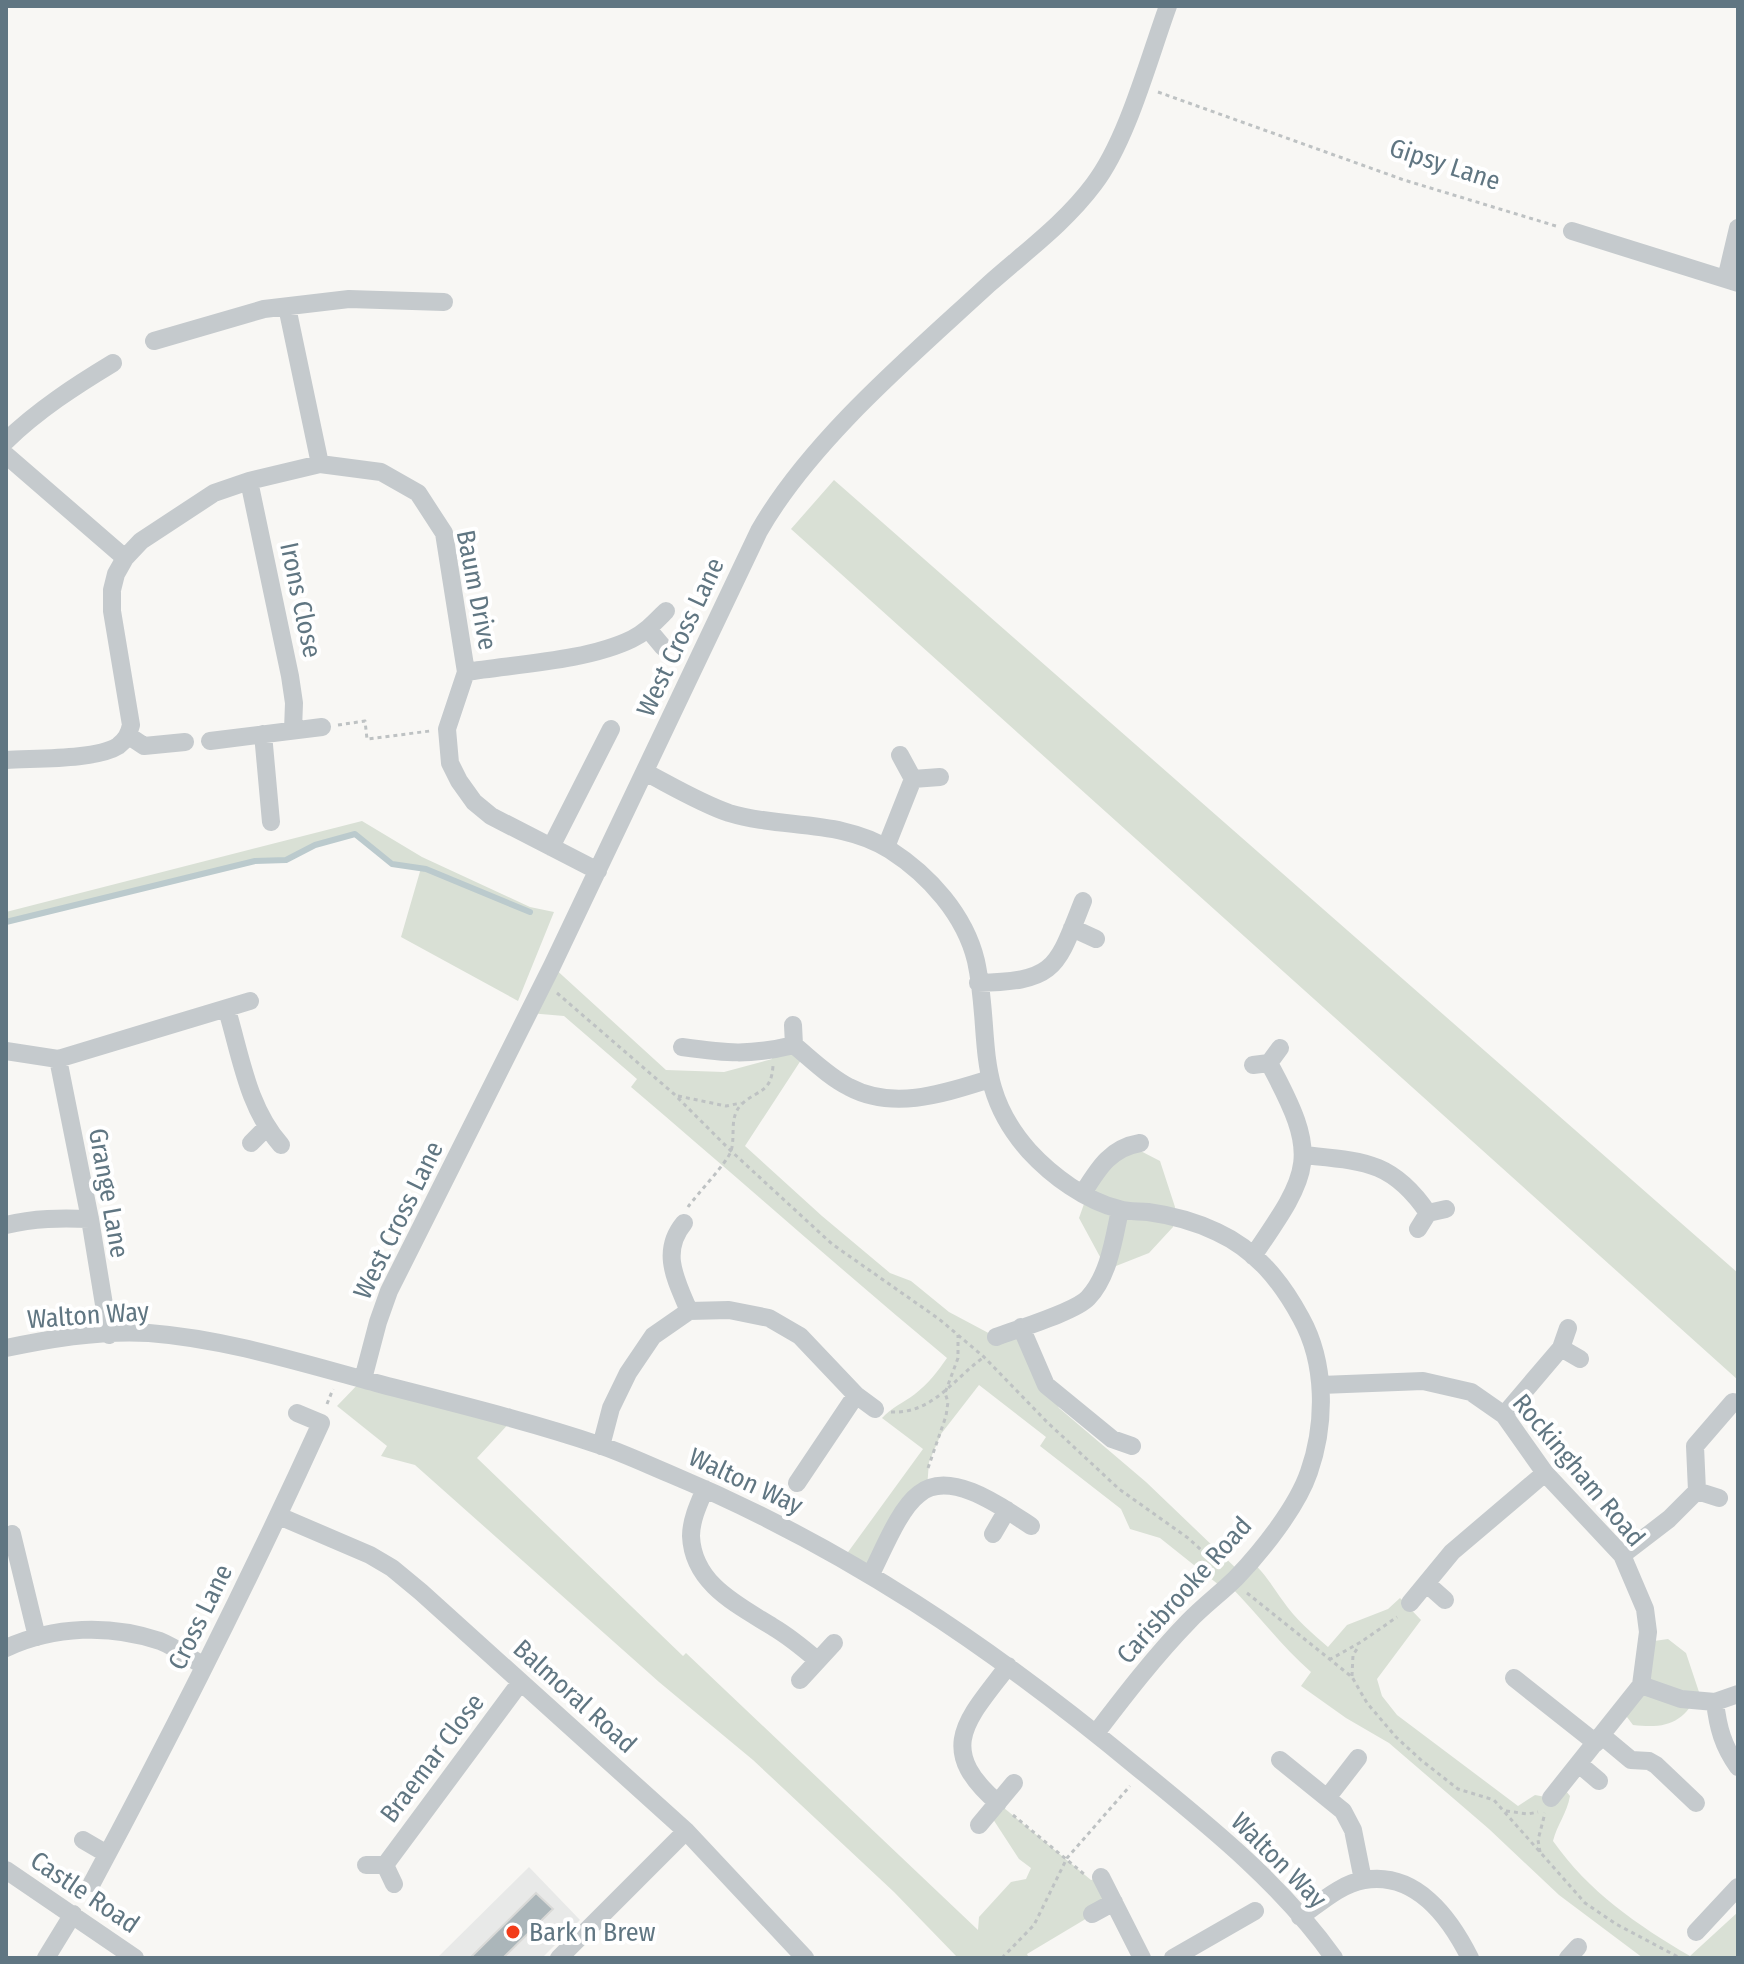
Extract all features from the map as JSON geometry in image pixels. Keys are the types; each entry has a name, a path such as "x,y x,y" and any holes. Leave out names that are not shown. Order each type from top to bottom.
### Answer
{"street":[{"name":"West Cross Lane","path":"363,1379 389,1291 547,976 777,499 802,467 864,403 990,284 1072,212 1097,181 1119,141 1168,6"},
{"path":"1572,231 1732,281 1738,228"},
{"path":"154,341 264,309 349,299 444,302"},
{"path":"287,307 320,464"},
{"path":"6,441 78,384 113,363"},
{"path":"6,455 125,558"},
{"name":"Baum Drive","path":"129,736 131,725 112,611 112,590 125,558 141,541 214,493 249,481 320,464 381,472 418,493 444,533 466,672 447,729 450,763 474,802 491,816 598,871"},
{"name":"Irons Close","path":"249,481 290,676 294,703 293,730"},
{"path":"466,672 584,654 633,638 648,629 666,611"},
{"path":"648,629 663,647"},
{"path":"210,741 322,727"},
{"path":"551,847 611,729"},
{"path":"263,734 271,822"},
{"path":"6,760 108,751 129,736 144,746 185,742"},
{"path":"900,755 913,779"},
{"name":"Carisbrooke Road","path":"645,772 729,813 768,822 845,831 886,847 932,883 950,907 975,959 983,1038 998,1106 1031,1153 1058,1177 1120,1210 1149,1212 1218,1233 1266,1266 1286,1290 1309,1331 1321,1385 1320,1422 1309,1473 1286,1515 1234,1580 1188,1622 1096,1733"},
{"path":"913,779 940,777"},
{"path":"886,847 913,779"},
{"path":"978,983 1014,982 1035,977 1051,966 1062,953 1083,901"},
{"path":"1072,928 1096,939"},
{"path":"6,1051 58,1059 250,1001"},
{"path":"227,1010 254,1104 266,1128 281,1145"},
{"path":"793,1025 794,1045 848,1087 877,1098 906,1099 941,1094 990,1079"},
{"path":"682,1047 736,1054 794,1045"},
{"path":"1253,1256 1290,1202 1302,1168 1302,1135 1295,1112 1261,1064 1280,1048"},
{"name":"Grange Lane","path":"58,1059 109,1335"},
{"path":"251,1143 266,1128"},
{"path":"1083,1193 1100,1165 1113,1153 1140,1143"},
{"path":"1303,1155 1347,1159 1389,1172 1414,1192 1431,1217"},
{"path":"996,1337 1076,1306 1088,1298 1105,1266 1120,1210"},
{"path":"6,1225 55,1217 90,1219"},
{"path":"684,1223 673,1236 670,1248 675,1278 689,1311"},
{"path":"601,1446 611,1408 628,1373 653,1336 689,1311 729,1310 769,1318 800,1336 856,1395 875,1409"},
{"path":"1021,1327 1046,1385 1112,1439 1132,1446"},
{"path":"1504,1415 1561,1348 1568,1328"},
{"name":"Walton Way","path":"6,1348 46,1339 147,1333 200,1340 363,1379 601,1446 705,1489 783,1526 871,1574 959,1630 1008,1666 1194,1813 1250,1864 1334,1958"},
{"path":"1561,1348 1580,1359"},
{"name":"Rockingham Road","path":"1321,1385 1423,1381 1471,1392 1504,1415 1545,1473 1622,1555 1645,1609 1648,1632 1641,1685"},
{"path":"797,1483 856,1395"},
{"path":"1622,1555 1669,1519 1696,1484 1695,1446 1733,1402"},
{"path":"297,1413 321,1423"},
{"name":"Cross Lane","path":"92,1883 146,1784 279,1516 321,1423"},
{"path":"1410,1603 1475,1529 1545,1473"},
{"path":"1696,1484 1719,1498"},
{"path":"871,1574 907,1507 916,1495 927,1488 948,1487 985,1496 1031,1526"},
{"path":"705,1489 693,1520 691,1537 705,1576 725,1599 792,1638 817,1660"},
{"path":"993,1534 1007,1510"},
{"name":"Balmoral Road","path":"279,1516 370,1555 392,1568 686,1831 805,1958"},
{"path":"12,1534 37,1637"},
{"path":"1427,1584 1445,1600"},
{"path":"6,1648 51,1632 121,1632 162,1642 204,1666"},
{"path":"800,1680 834,1643"},
{"path":"998,1803 970,1775 963,1760 962,1741 967,1721 1008,1666"},
{"path":"1514,1678 1631,1760 1649,1761 1656,1765 1696,1803"},
{"name":"Braemar Close","path":"394,1884 376,1865 520,1683"},
{"path":"1551,1798 1641,1685 1681,1699 1715,1702 1738,1694"},
{"path":"1715,1702 1718,1727 1726,1750 1738,1767"},
{"path":"1327,1798 1358,1758"},
{"path":"1280,1760 1343,1811 1353,1830 1363,1880"},
{"path":"1580,1765 1599,1781"},
{"path":"979,1825 1014,1783"},
{"path":"559,1958 686,1831"},
{"path":"83,1840 107,1854"},
{"name":"Castle Road","path":"6,1870 135,1958"},
{"path":"1101,1877 1142,1958"},
{"path":"1300,1917 1339,1889 1363,1880 1387,1880 1413,1888 1434,1903 1470,1958"},
{"path":"1696,1932 1738,1887"},
{"path":"1092,1914 1114,1902"},
{"path":"1174,1958 1255,1911"},
{"path":"46,1958 73,1914"}],"path":[{"name":"Gipsy Lane","path":"1139,85 1404,180 1572,231"},
{"path":"322,727 365,721 367,739 447,729"},
{"path":"547,976 558,993 674,1094 832,1244 958,1335 1119,1489 1188,1538 1262,1607 1283,1620 1352,1677 1367,1703 1421,1760 1458,1789 1494,1800 1585,1903 1616,1924 1680,1958"},
{"path":"674,1094 726,1106 743,1103 764,1091 771,1079 772,1050"},
{"path":"684,1223 679,1218 731,1151 735,1117 743,1103"},
{"path":"927,1488 929,1462 946,1416 948,1402 945,1393 958,1358 958,1335"},
{"path":"875,1409 902,1413 915,1410 945,1393 962,1373 984,1357"},
{"path":"321,1423 339,1373"},
{"path":"1329,1660 1395,1619 1410,1603"},
{"path":"1352,1677 1353,1655 1361,1642"},
{"path":"1002,1958 1034,1925 1067,1858 1142,1771"},
{"path":"1506,1811 1528,1814 1539,1811 1551,1798"},
{"path":"1540,1853 1538,1840 1541,1822 1551,1798"},
{"path":"998,1803 1092,1881 1101,1877"}],"shaded area":[{"path":"834,480 1738,1273 1738,1380 791,529"},
{"path":"362,821 422,857 530,907 554,912 518,1001 401,937 421,868 392,864 355,835 315,845 286,860 255,861 6,922 6,912"},
{"path":"552,966 666,1070 724,1072 772,1059 772,1050 805,1054 745,1146 890,1273 911,1281 949,1312 996,1337 1021,1327 1039,1374 1059,1408 1146,1482 1240,1572 1251,1561 1293,1614 1328,1647 1347,1625 1388,1609 1400,1598 1421,1620 1377,1679 1382,1696 1397,1715 1518,1806 1535,1795 1551,1798 1562,1786 1570,1796 1553,1841 1598,1892 1651,1932 1690,1956 1738,1912 1738,1958 1643,1958 1559,1895 1489,1829 1389,1743 1301,1686 1311,1672 1229,1585 1224,1589 1160,1538 1130,1529 1121,1509 1040,1446 1046,1437 979,1385 941,1434 929,1462 927,1488 871,1574 843,1559 923,1449 882,1418 924,1386 947,1358 631,1087 637,1079 564,1016 529,1013"},
{"path":"1129,1145 1160,1161 1175,1207 1173,1227 1149,1253 1116,1266 1105,1266 1079,1218 1095,1173"},
{"path":"363,1379 513,1419 477,1458 683,1656 686,1653 978,1930 979,1917 1011,1882 1026,1879 1031,1868 1019,1859 989,1813 998,1803 1091,1880 1101,1877 1114,1902 1027,1954 1029,1958 958,1958 894,1892 753,1760 659,1682 415,1465 381,1456 387,1446 337,1406"},
{"path":"1668,1639 1686,1653 1699,1692 1687,1711 1673,1722 1656,1726 1633,1725 1624,1713 1647,1642"},
{"path":"529,1867 580,1920 542,1958 437,1958"}],"building":[{"path":"536,1893 553,1909 503,1958 470,1958"}],"waterway":[{"path":"6,922 255,861 286,860 315,845 355,834 392,864 426,869 530,912"}],"place":[{"name":"Bark n Brew","path":"513,1932"}]}
